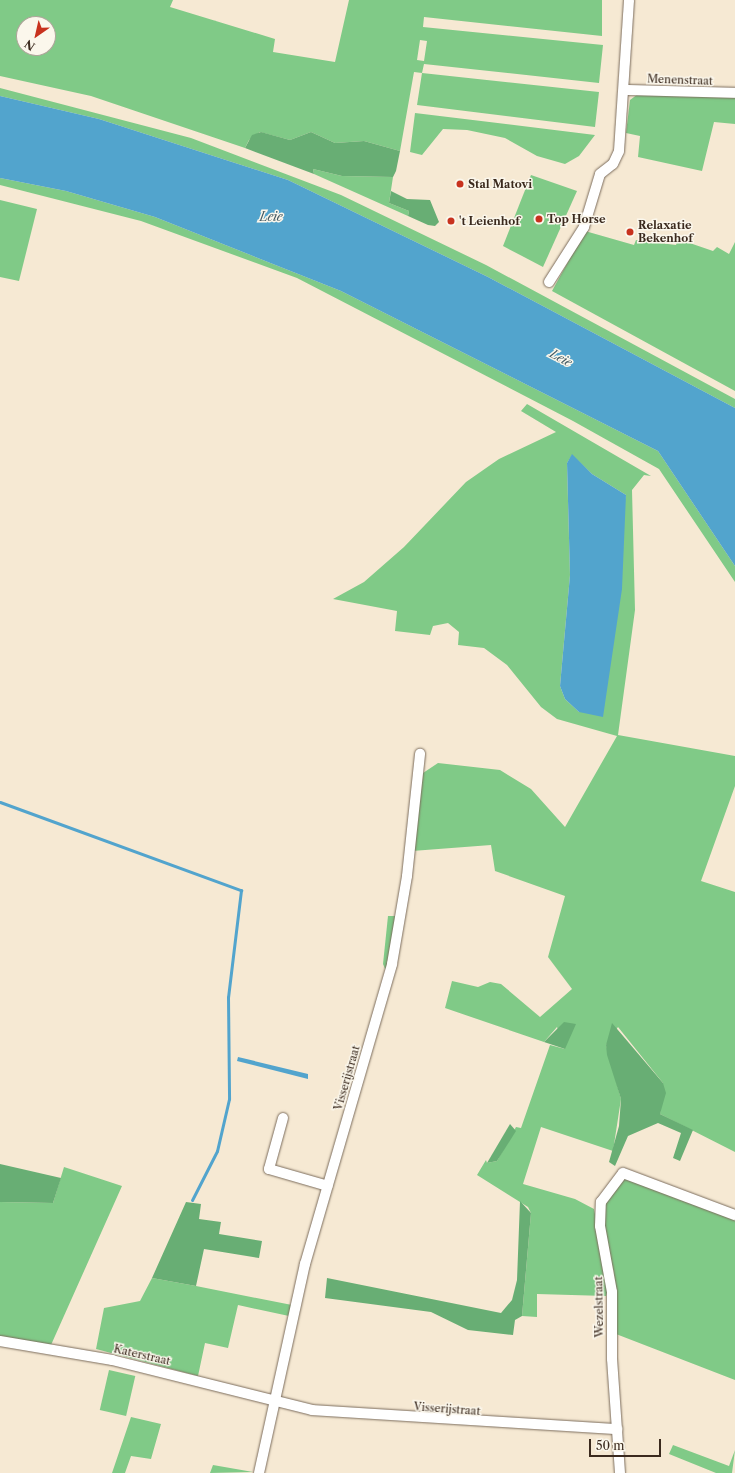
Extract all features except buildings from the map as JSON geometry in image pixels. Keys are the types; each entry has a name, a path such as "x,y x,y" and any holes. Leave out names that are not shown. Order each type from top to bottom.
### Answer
{"street":[{"path":"549,282 584,227 600,174 617,158 624,90 629,0"},
{"name":"Menenstraat","path":"624,90 735,93"},
{"name":"Visserijstraat","path":"259,1473 305,1264 392,964 407,876 420,754"},
{"path":"283,1118 269,1169 328,1186"},
{"name":"Wezelstraat","path":"620,1473 612,1359 611,1270 600,1226 601,1202 607,1189 623,1173 735,1216"},
{"name":"Katerstraat","path":"0,1341 112,1360 264,1397 275,1403"},
{"name":"Visserijstraat","path":"275,1403 312,1410 414,1418 618,1429"}],"green space":[{"path":"0,0 173,0 170,7 275,39 273,52 335,62 349,0 602,0 602,36 424,17 423,27 603,45 599,83 424,64 422,73 414,72 400,151 364,141 335,143 311,132 290,140 260,132 249,140 245,148 91,96 0,76","holes":["420,40 427,41 424,61 417,60"]},
{"path":"422,73 599,92 595,127 417,105"},
{"path":"0,88 191,138 341,195 486,265 735,399 735,408 488,277 288,180 99,119 0,96"},
{"path":"638,94 735,96 735,124 714,122 702,171 638,157 640,136 626,133 630,100"},
{"path":"415,113 595,135 579,156 565,164 537,156 505,138 467,130 443,129 422,155 410,152"},
{"path":"261,132 290,140 311,132 335,143 364,141 400,151 396,171 393,177 342,176 313,169 314,174 245,148 252,135"},
{"path":"313,169 342,176 393,177 389,203 409,211 408,216 314,174"},
{"name":"Top Horse","path":"531,175 577,191 543,267 503,246"},
{"path":"0,178 66,191 155,217 341,291 658,451 735,566 735,582 659,469 573,421 297,278 141,221 0,185"},
{"path":"391,191 407,199 430,200 439,222 435,226 428,225 408,216 409,211 389,203"},
{"path":"0,200 37,209 19,281 0,277"},
{"path":"585,231 634,245 636,240 676,245 678,239 713,251 717,247 729,254 735,242 735,391 552,291"},
{"path":"527,404 651,476 644,475 632,490 635,610 618,735 735,756 735,786 701,881 735,892 735,1152 660,1114 663,1083 618,1027 606,1045 621,1099 613,1151 541,1127 523,1184 575,1199 594,1209 609,1285 606,1296 537,1294 537,1317 522,1316 531,1213 528,1207 477,1175 486,1160 487,1163 497,1161 516,1127 521,1128 550,1045 565,1049 557,1027 544,1042 445,1008 452,981 478,987 490,982 501,984 540,1017 572,989 548,957 565,896 495,871 491,845 412,851 423,773 438,763 500,770 531,789 565,827 617,736 557,719 541,707 507,665 484,648 458,645 459,632 448,623 433,626 430,635 395,631 397,611 333,599 364,582 404,547 466,482 499,459 556,432 521,411","holes":["572,455 592,474 626,495 579,712 565,699 560,686 570,575 567,463"]},
{"path":"388,916 398,916 386,971 383,964"},
{"path":"564,1022 576,1024 565,1049 544,1042"},
{"path":"612,1023 663,1083 666,1093 660,1114 693,1130 680,1161 673,1158 681,1133 658,1123 628,1136 615,1166 609,1162 619,1126 621,1099 607,1055 606,1045"},
{"path":"510,1124 516,1131 497,1161 487,1163"},
{"path":"0,1164 61,1178 53,1203 0,1202"},
{"path":"64,1167 122,1186 51,1345 0,1337 0,1202 53,1203"},
{"path":"622,1177 735,1220 735,1380 616,1334 614,1272 604,1240 605,1203"},
{"path":"520,1201 531,1213 522,1316 515,1320 513,1335 468,1330 431,1312 325,1298 327,1278 501,1313 512,1300 517,1280"},
{"path":"186,1202 201,1204 199,1219 221,1222 219,1234 262,1241 259,1258 204,1249 196,1286 152,1278"},
{"path":"152,1278 292,1305 289,1316 238,1305 228,1348 205,1343 198,1376 96,1349 104,1308 140,1301"},
{"path":"109,1370 135,1376 126,1416 100,1410"},
{"path":"131,1417 161,1424 151,1459 131,1456 125,1473 112,1473"},
{"path":"673,1445 729,1466 735,1450 732,1473 716,1473 669,1454"},
{"path":"213,1465 253,1472 210,1473"}],"water":[{"name":"Leie","path":"0,96 99,119 288,180 488,277 735,408 735,566 658,451 341,291 155,217 66,191 0,178"},
{"path":"572,454 592,474 626,495 622,589 603,717 579,712 565,699 560,686 570,575 567,463"},
{"path":"238,1057 308,1074 308,1079 237,1061"}],"waterway":[{"path":"0,802 241,890 228,997 229,1099 217,1151 192,1200"}],"place":[{"name":"Stal Matovi","path":"460,184"},
{"name":"Top Horse","path":"539,219"},
{"name":"'t Leienhof","path":"451,221"},
{"name":"Relaxatie Bekenhof","path":"630,232"}]}
